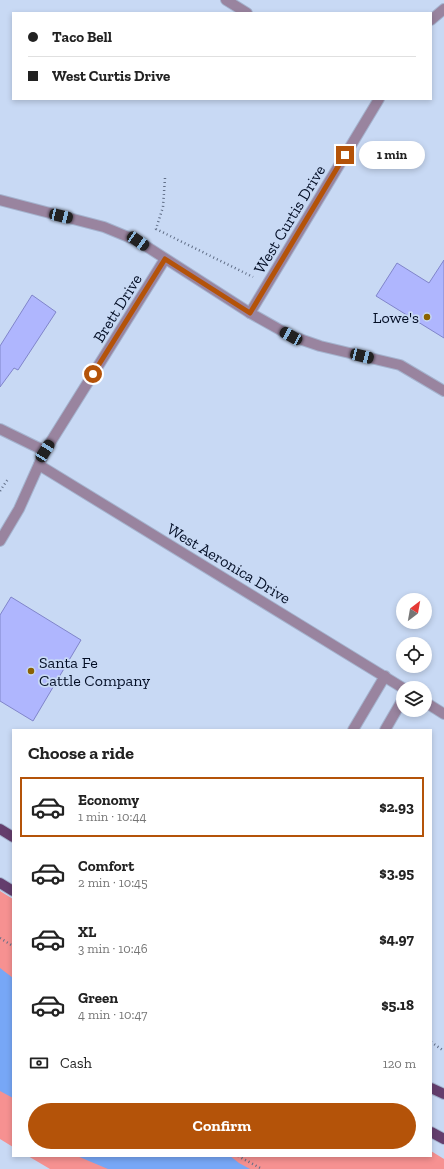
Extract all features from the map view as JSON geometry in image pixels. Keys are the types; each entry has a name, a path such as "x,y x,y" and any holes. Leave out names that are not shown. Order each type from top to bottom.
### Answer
{"main road":[{"path":"0,828 12,836"},
{"path":"0,883 12,890"},
{"path":"432,1088 444,1094"},
{"path":"432,1133 444,1139"}],"street":[{"path":"226,0 245,12"},
{"path":"432,19 444,9"},
{"name":"West Curtis Drive","path":"250,313 374,101"},
{"path":"0,200 104,227 138,241 250,313 291,336 320,346 400,365 444,391"},
{"name":"Brett Drive","path":"0,541 19,509 45,451 165,259"},
{"path":"0,429 45,451"},
{"name":"West Aeronica Drive","path":"39,465 396,683"},
{"path":"354,729 385,676"},
{"path":"432,706 444,714"},
{"path":"386,729 396,711"}],"path":[{"path":"165,178 163,207 156,229 268,284"},
{"path":"0,492 8,479"},
{"path":"0,938 12,945"},
{"path":"432,1043 444,1050"},
{"path":"240,1157 262,1169"}],"shaded area":[{"path":"0,891 12,898 12,1146 0,1139"},
{"path":"432,1152 444,1159 444,1169 50,1169 30,1157 432,1157"}],"water":[{"path":"0,968 12,977 12,1097 0,1091"},
{"path":"79,1157 231,1157 250,1169 108,1169"}],"building":[{"name":"Lowe's","path":"444,260 444,338 376,296 397,263 429,283"},
{"path":"32,295 56,312 18,370 14,368 0,387 0,346"},
{"name":"Santa Fe Cattle Company","path":"11,597 81,640 33,721 0,701 0,615"}],"place":[{"name":"Lowe's","path":"427,317"},
{"name":"Santa Fe Cattle Company","path":"31,671"}],"route":[{"path":"93,374 165,259 250,313 345,155"}]}
